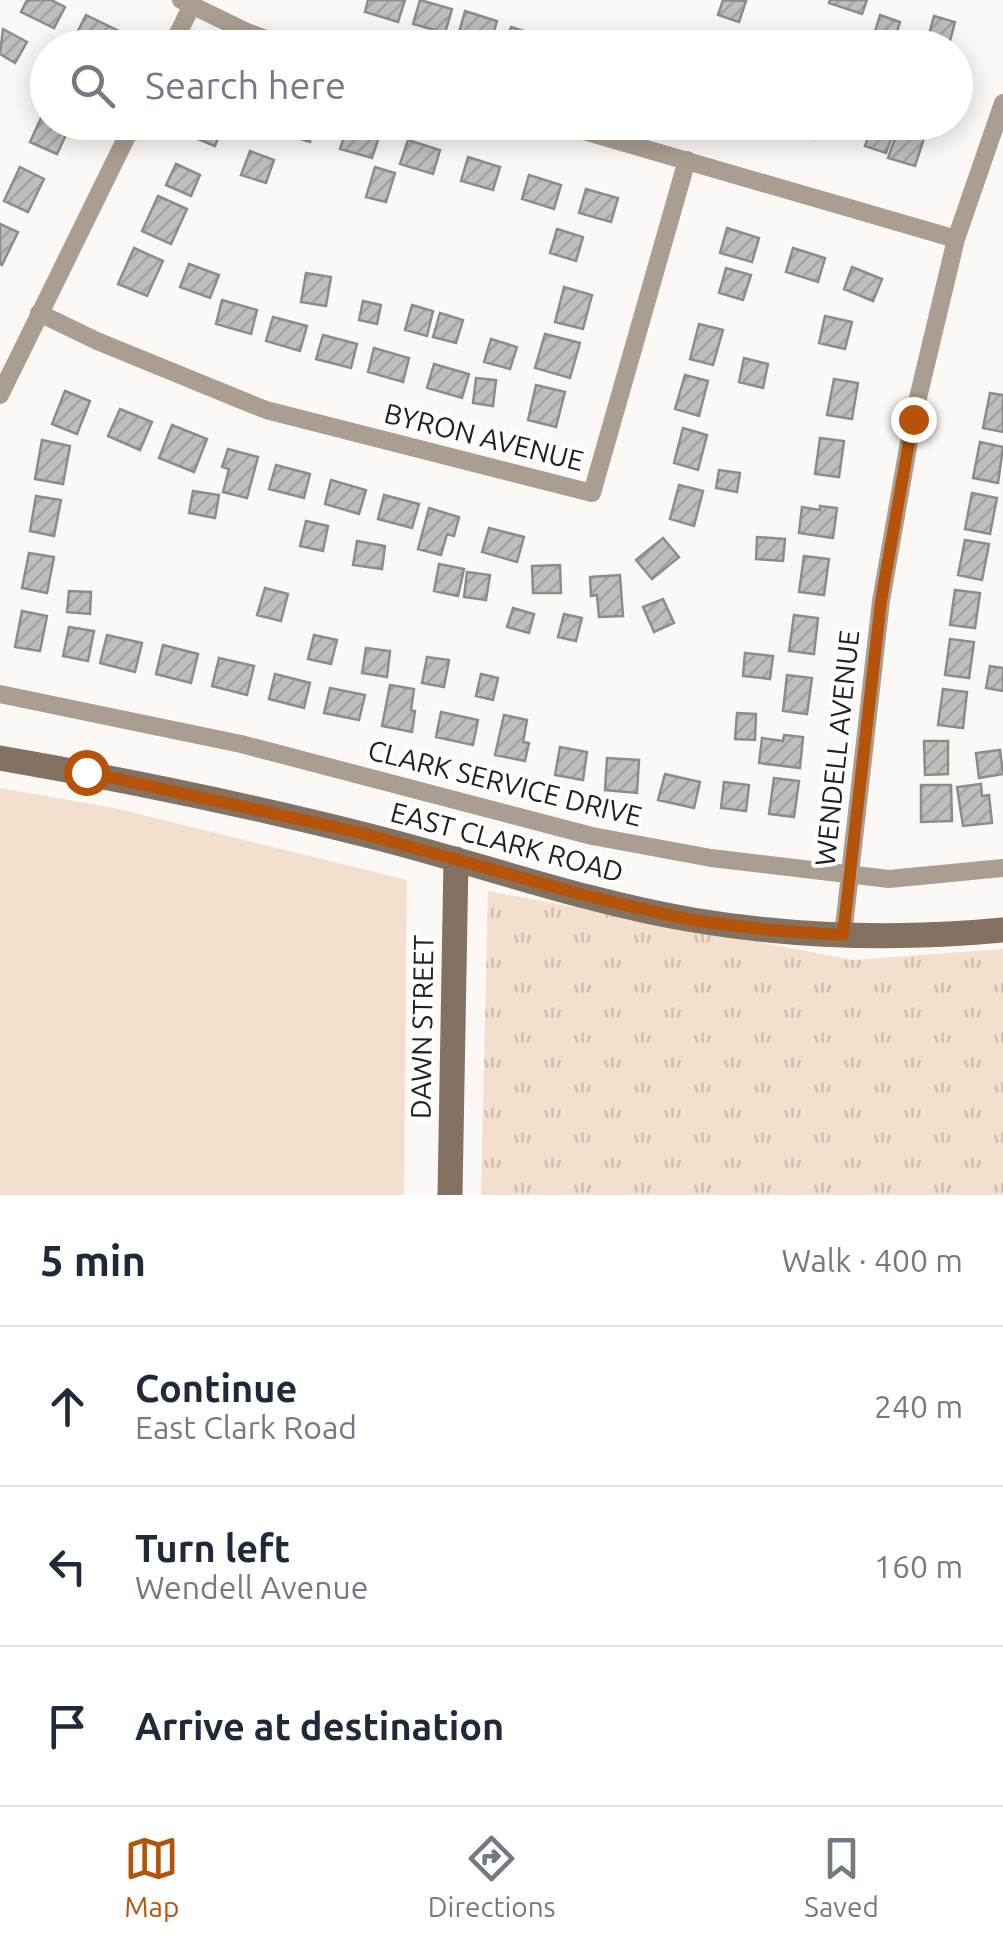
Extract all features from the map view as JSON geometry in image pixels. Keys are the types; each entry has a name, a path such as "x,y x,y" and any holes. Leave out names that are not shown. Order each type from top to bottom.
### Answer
{"main road":[{"name":"EAST CLARK ROAD","path":"0,758 256,808 691,920 843,935 1003,930"},
{"name":"DAWN STREET","path":"450,1195 456,860"}],"street":[{"path":"177,30 187,3 249,30"},
{"name":"WENDELL AVENUE","path":"843,935 881,601 913,419 956,239 1003,103"},
{"path":"0,394 125,140"},
{"path":"616,140 956,239"},
{"name":"BYRON AVENUE","path":"39,313 97,342 266,410 592,493 687,160"},
{"name":"CLARK SERVICE DRIVE","path":"0,694 241,744 592,836 712,858 889,879 1003,868"}],"green space":[{"path":"0,788 114,808 407,880 404,1195 0,1195"},
{"path":"488,891 853,960 1003,949 1003,1195 481,1195"}],"building":[{"path":"27,0 51,0 65,7 54,28 21,12"},
{"path":"368,0 405,0 398,22 365,12"},
{"path":"420,0 452,9 446,30 413,24"},
{"path":"723,0 746,1 739,22 718,15"},
{"path":"867,0 862,14 829,3"},
{"path":"465,11 497,21 494,30 460,30"},
{"path":"86,15 117,30 78,30"},
{"path":"880,15 900,22 897,30 876,30"},
{"path":"934,16 955,22 953,30 930,30"},
{"path":"3,29 27,42 15,63 0,54"},
{"path":"31,140 64,140 57,154"},
{"path":"343,140 378,140 372,158 340,149"},
{"path":"408,140 440,150 433,174 400,164"},
{"path":"867,140 891,140 886,153 865,146"},
{"path":"894,140 923,140 915,166 888,158"},
{"path":"250,151 274,160 266,183 241,175"},
{"path":"468,157 500,167 493,190 461,181"},
{"path":"176,164 200,175 191,196 166,185"},
{"path":"20,167 44,179 28,212 4,201"},
{"path":"375,167 395,173 386,202 366,197"},
{"path":"529,175 561,185 554,209 522,199"},
{"path":"586,189 618,198 611,222 579,213"},
{"path":"158,196 187,209 171,244 142,231"},
{"path":"0,224 18,232 2,265 0,264"},
{"path":"727,228 759,238 752,262 720,253"},
{"path":"557,229 583,237 576,261 550,253"},
{"path":"134,248 163,261 147,296 118,284"},
{"path":"793,248 825,258 818,282 786,272"},
{"path":"189,264 219,275 210,298 180,287"},
{"path":"852,267 882,279 873,301 844,289"},
{"path":"726,268 751,275 743,300 719,293"},
{"path":"306,273 331,277 326,306 301,302"},
{"path":"564,287 592,295 583,329 555,322"},
{"path":"222,300 257,310 251,334 216,324"},
{"path":"363,301 381,305 377,324 359,320"},
{"path":"412,305 433,311 427,336 405,330"},
{"path":"440,313 463,320 456,343 433,337"},
{"path":"825,316 852,322 845,349 819,343"},
{"path":"273,317 307,326 300,351 266,341"},
{"path":"699,324 723,330 713,365 690,359"},
{"path":"545,334 580,343 570,378 535,368"},
{"path":"323,335 357,344 351,368 316,359"},
{"path":"491,339 517,347 510,369 484,362"},
{"path":"374,348 409,358 403,382 368,372"},
{"path":"744,358 768,364 763,388 739,382"},
{"path":"434,364 469,374 462,398 427,388"},
{"path":"685,375 708,381 699,416 675,409"},
{"path":"476,378 496,380 493,406 473,403"},
{"path":"834,379 858,383 852,419 827,415"},
{"path":"536,385 565,392 556,427 528,420"},
{"path":"65,391 90,401 77,434 52,424"},
{"path":"990,393 1003,395 1003,432 983,428"},
{"path":"120,409 152,422 140,450 108,436"},
{"path":"172,425 207,439 194,472 159,458"},
{"path":"683,428 707,435 698,470 674,463"},
{"path":"820,438 844,441 839,477 815,474"},
{"path":"42,440 70,446 63,484 35,479"},
{"path":"980,442 1003,447 998,483 973,478"},
{"path":"228,449 258,457 247,498 223,492 229,469 222,467"},
{"path":"276,465 310,474 304,498 269,489"},
{"path":"719,470 740,473 737,492 716,488"},
{"path":"331,480 366,490 359,514 325,504"},
{"path":"679,485 703,491 694,526 670,519"},
{"path":"193,491 219,495 215,518 189,513"},
{"path":"972,493 997,498 990,534 965,529"},
{"path":"384,495 419,504 412,528 378,519"},
{"path":"36,496 61,500 54,536 30,531"},
{"path":"820,506 837,508 833,538 799,533 802,507 820,510"},
{"path":"429,508 459,517 454,536 447,534 441,555 418,549"},
{"path":"306,521 328,526 323,551 300,546"},
{"path":"489,528 524,537 517,562 482,552"},
{"path":"757,537 785,539 783,561 756,559"},
{"path":"663,538 679,557 652,579 636,560"},
{"path":"965,540 989,544 982,580 958,575"},
{"path":"357,541 385,546 382,569 353,565"},
{"path":"29,553 54,557 47,593 22,588"},
{"path":"804,556 829,559 824,595 799,592"},
{"path":"439,564 464,569 458,596 434,591"},
{"path":"560,565 561,593 533,593 532,566"},
{"path":"467,572 490,575 486,600 464,597"},
{"path":"620,575 623,616 599,617 597,595 591,596 590,577"},
{"path":"265,588 288,594 281,621 257,615"},
{"path":"955,590 980,593 975,628 950,625"},
{"path":"69,591 91,592 90,614 67,612"},
{"path":"663,599 674,623 654,632 643,607"},
{"path":"513,608 534,614 529,633 507,627"},
{"path":"22,611 47,616 40,651 15,647"},
{"path":"564,614 582,618 576,641 558,637"},
{"path":"794,615 818,618 814,654 789,651"},
{"path":"69,627 94,631 88,661 63,656"},
{"path":"107,635 142,643 135,672 100,663"},
{"path":"314,635 337,640 331,664 308,659"},
{"path":"950,639 974,642 969,678 945,675"},
{"path":"163,645 198,654 191,683 156,674"},
{"path":"366,648 390,651 387,677 362,673"},
{"path":"745,653 773,656 770,679 743,676"},
{"path":"427,657 449,660 444,687 422,683"},
{"path":"219,658 254,666 247,695 212,686"},
{"path":"990,666 1003,668 1003,691 986,688"},
{"path":"275,674 310,683 304,708 269,699"},
{"path":"481,674 498,678 493,700 476,696"},
{"path":"787,675 812,678 807,714 783,711"},
{"path":"390,685 414,689 412,732 382,726"},
{"path":"330,688 365,695 359,720 324,713"},
{"path":"943,689 967,692 963,728 938,725"},
{"path":"441,712 478,720 473,745 436,737"},
{"path":"737,713 756,714 755,740 735,739"},
{"path":"504,715 527,720 523,742 529,743 525,761 495,755"},
{"path":"784,735 803,737 800,768 759,763 762,738 783,741"},
{"path":"924,741 948,741 948,774 925,775"},
{"path":"560,747 587,752 583,780 555,775"},
{"path":"1000,750 1003,774 979,778 976,753"},
{"path":"607,758 639,760 637,793 605,790"},
{"path":"665,774 700,782 694,808 658,800"},
{"path":"774,778 799,781 794,817 769,814"},
{"path":"724,782 749,785 746,811 721,808"},
{"path":"981,784 982,796 989,795 992,823 963,826 957,787"},
{"path":"921,785 951,785 952,821 921,822"}],"route":[{"path":"86,772 357,832 591,897 691,920 843,935 881,601 913,419"}]}
